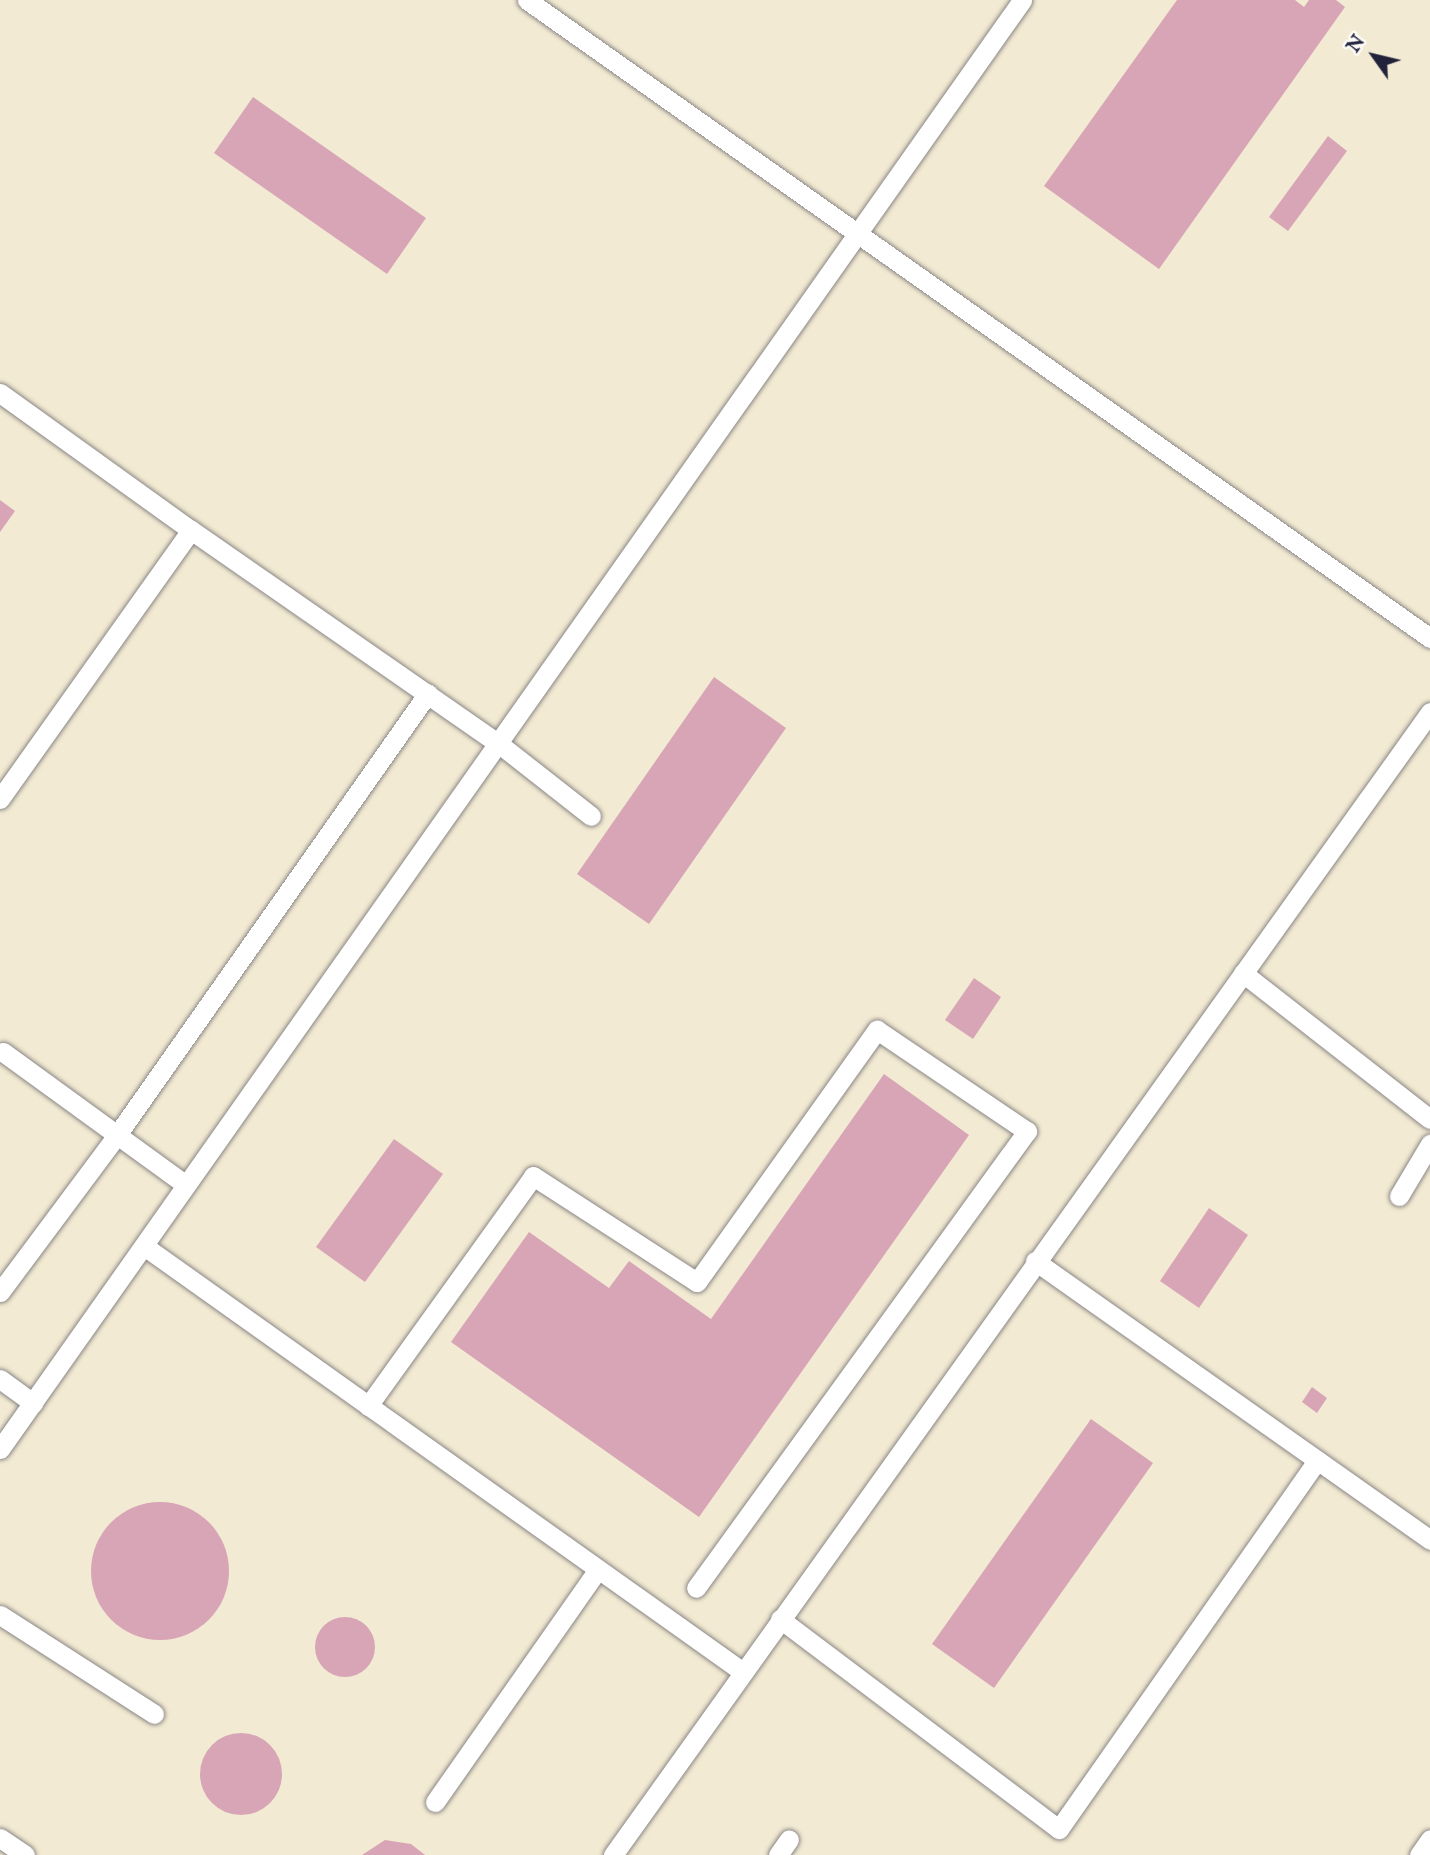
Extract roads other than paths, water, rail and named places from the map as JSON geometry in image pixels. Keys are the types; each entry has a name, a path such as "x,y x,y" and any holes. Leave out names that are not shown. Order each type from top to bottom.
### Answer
{"lane":[{"path":"527,0 1430,638"},
{"path":"0,1450 1022,0"},
{"path":"0,393 191,530 498,743 591,816"},
{"path":"0,799 191,530"},
{"path":"0,1292 117,1135 428,694"},
{"path":"613,1855 1035,1261 1430,712"},
{"path":"1243,973 1430,1119"},
{"path":"368,1406 533,1176 697,1282 877,1030 1027,1130 696,1588"},
{"path":"3,1052 187,1185"},
{"path":"1399,1196 1430,1144"},
{"path":"144,1246 743,1672"},
{"path":"1035,1261 1430,1540"},
{"path":"0,1379 33,1403"},
{"path":"780,1619 1059,1829 1317,1460"},
{"path":"435,1802 598,1569"},
{"path":"0,1615 154,1714"},
{"path":"0,1838 25,1855"},
{"path":"1419,1855 1430,1839"}]}
